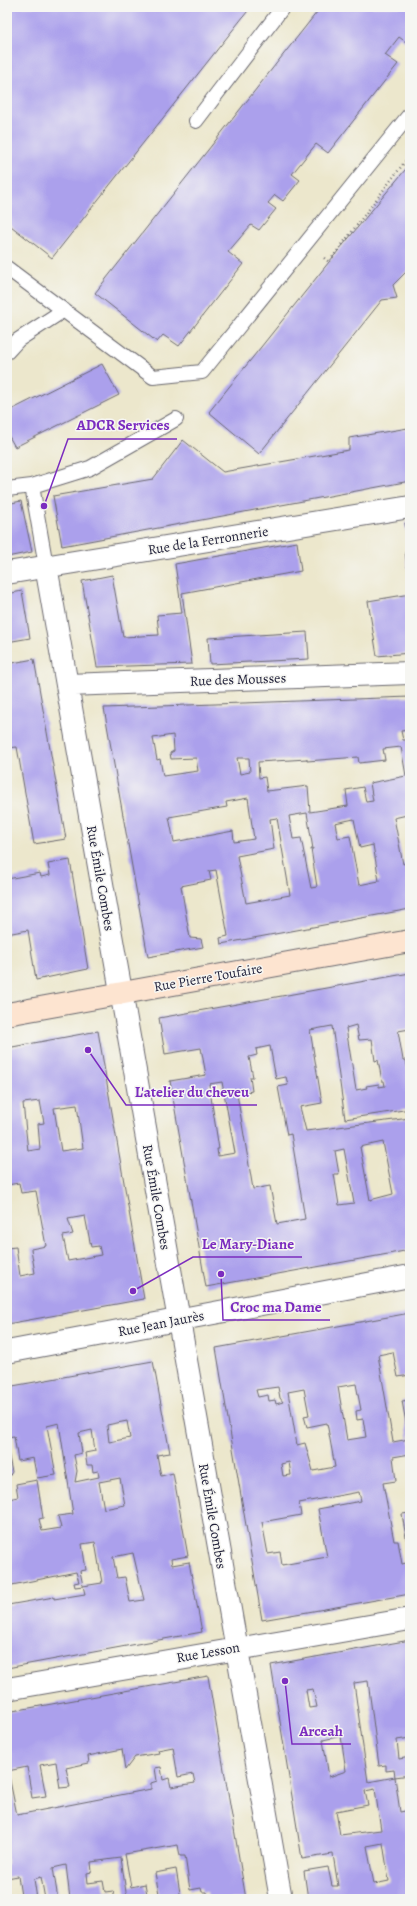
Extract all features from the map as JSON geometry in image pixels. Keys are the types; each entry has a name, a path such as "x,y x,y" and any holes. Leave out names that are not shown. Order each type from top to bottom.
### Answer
{"main road":[{"name":"Rue Pierre Toufaire","path":"7,1014 121,992 410,941"}],"street":[{"name":"Rue de la Ferronnerie","path":"7,573 410,507"},
{"name":"Rue Émile Combes","path":"46,566 281,1899"},
{"name":"Rue des Mousses","path":"67,685 410,673"},
{"name":"Rue Jean Jaurès","path":"7,1352 410,1276"},
{"name":"Rue Lesson","path":"7,1689 237,1647 410,1618"}],"lane":[{"path":"196,121 283,7"},
{"path":"7,268 152,377 202,372 410,114"},
{"path":"7,352 18,340 64,310"},
{"path":"7,489 32,486 90,468 176,419"},
{"path":"32,486 46,566"}],"building":[{"path":"7,7 251,7 52,258 7,223"},
{"path":"321,7 410,7 410,45 399,37 385,55 398,64 328,153 316,144 292,174 300,180 283,201 275,195 268,203 276,209 259,230 251,225 228,252 243,264 179,346 163,335 157,342 95,293"},
{"path":"410,164 410,268 393,285 397,298 382,300 259,454 209,412 329,262"},
{"path":"102,364 119,395 15,447 7,433 7,412"},
{"path":"408,428 410,438 410,481 62,546 53,496 153,479 183,440 223,472 349,450 349,438"},
{"path":"21,501 32,552 7,557 7,504"},
{"path":"410,522 410,547 409,547 405,523"},
{"path":"297,542 301,571 182,593 192,664 97,667 82,581 112,575 123,637 159,635 157,615 182,613 175,564"},
{"path":"410,551 410,578 409,578 405,552"},
{"path":"22,591 30,638 7,642 7,594"},
{"path":"410,594 410,653 377,656 368,601"},
{"path":"307,632 309,659 210,664 208,638"},
{"path":"34,659 66,839 34,844 17,747 7,748 7,664"},
{"path":"410,697 410,730 401,731 403,740 410,740 410,826 407,815 394,818 403,864 410,862 410,909 221,944 220,938 228,936 216,870 209,871 211,880 181,886 190,938 201,939 203,947 148,957 104,708","holes":["173,735 174,751 170,753 171,759 196,758 198,771 163,776 160,759 157,760 153,738","401,747 406,776 370,783 373,801 366,802 363,787 346,790 348,806 310,812 308,786 267,791 265,777 259,778 258,762 307,759 307,761 358,757 359,763 385,760 383,749","237,758 249,758 250,772 240,774","248,798 254,839 234,842 233,831 174,842 169,817 227,807 226,802","307,813 317,887 311,888 301,838 293,839 289,816","277,818 290,895 246,903 237,856 274,849 270,819","354,819 360,848 373,845 379,881 359,885 350,836 338,838 335,823"]},
{"path":"70,860 88,969 36,980 28,930 7,934 7,879 40,873 41,877 50,875 48,864"},
{"path":"410,973 410,1029 398,1031 403,1060 406,1060 410,1082 410,1109 345,1119 332,1026 310,1030 322,1103 300,1107 306,1131 410,1118 410,1250 206,1287 170,1081 206,1075 201,1048 165,1054 159,1018","holes":["356,1025 359,1040 372,1039 375,1061 378,1060 382,1081 384,1081 385,1086 379,1087 379,1084 366,1086 367,1088 356,1090 346,1028","270,1046 276,1079 286,1077 288,1085 278,1087 287,1135 291,1134 305,1219 277,1224 270,1186 253,1189 237,1094 252,1091 250,1077 253,1077 249,1057 257,1055 256,1049","222,1082 235,1153 218,1156 217,1149 219,1149 209,1084","383,1142 393,1194 370,1200 360,1147","344,1149 354,1203 339,1205 334,1174 339,1174 335,1151"]},
{"path":"98,1031 144,1299 7,1324 7,1248 16,1247 20,1276 35,1273 31,1249 46,1246 36,1191 21,1193 19,1183 7,1185 7,1048","holes":["40,1101 44,1123 38,1124 40,1149 28,1151 23,1103","77,1105 83,1148 61,1151 54,1108","85,1216 91,1247 99,1246 101,1255 68,1261 63,1236 73,1234 68,1219"]},
{"path":"410,1313 410,1375 398,1377 393,1352 378,1355 393,1442 409,1439 402,1401 410,1400 410,1454 393,1457 396,1481 383,1483 394,1541 398,1541 402,1564 410,1562 410,1594 262,1620 216,1348","holes":["356,1384 361,1410 356,1411 357,1420 363,1419 366,1437 347,1440 338,1387","278,1387 280,1398 283,1402 276,1404 275,1400 269,1401 268,1395 258,1397 256,1390","304,1389 309,1415 304,1416 307,1427 327,1423 335,1467 313,1471 305,1443 297,1445 288,1392","289,1462 291,1475 283,1476 281,1464","359,1492 361,1501 318,1509 327,1557 282,1565 280,1552 268,1554 262,1522 301,1515 299,1503"]},
{"path":"153,1361 170,1453 157,1455 161,1476 173,1473 188,1556 171,1559 172,1565 189,1562 202,1632 7,1668 7,1602 8,1605 54,1597 54,1599 85,1594 83,1586 75,1587 74,1583 79,1582 76,1572 7,1586 7,1491 9,1499 18,1497 16,1484 37,1480 43,1518 39,1519 42,1531 61,1528 58,1516 73,1514 59,1423 47,1426 56,1475 37,1478 33,1458 18,1461 14,1436 7,1437 7,1387","holes":["127,1421 130,1438 109,1442 107,1425","92,1430 95,1451 85,1453 87,1465 92,1465 93,1472 98,1471 99,1477 75,1482 77,1471 74,1455 82,1453 79,1433","120,1478 125,1505 104,1509 99,1482","95,1542 102,1583 83,1586 80,1571 86,1570 82,1544","133,1553 144,1600 130,1602 125,1577 117,1578 113,1557"]},
{"path":"7,1447 12,1472 7,1480"},
{"path":"410,1513 410,1555 409,1555 402,1514"},
{"path":"410,1640 410,1738 397,1740 399,1759 410,1757 410,1775 395,1777 400,1812 410,1810 410,1899 308,1899 304,1871 328,1867 332,1886 338,1886 333,1854 302,1859 271,1665","holes":["368,1681 379,1766 386,1765 386,1771 394,1770 395,1777 368,1782 354,1683","313,1689 317,1707 309,1708 306,1690","341,1736 346,1771 329,1777 323,1740","375,1789 381,1830 340,1835 336,1811 368,1805 365,1791","383,1843 389,1881 374,1884 367,1846"]},
{"path":"208,1676 246,1899 208,1899 207,1892 202,1892 201,1888 190,1890 185,1856 180,1856 178,1845 125,1854 131,1887 145,1884 148,1899 127,1899 121,1858 91,1862 92,1872 87,1873 88,1883 103,1881 105,1892 113,1891 115,1899 70,1899 66,1865 53,1868 58,1899 45,1899 41,1877 34,1879 37,1899 16,1899 17,1896 21,1896 18,1876 7,1878 7,1712","holes":["173,1747 178,1777 193,1774 195,1783 171,1787 169,1778 163,1780 161,1767 155,1768 157,1781 151,1783 151,1789 17,1815 8,1771 27,1767 32,1798 46,1796 40,1765 56,1762 60,1788 70,1787 66,1768 89,1763 88,1756 122,1749 125,1770 135,1757 159,1753 158,1750"]},
{"path":"176,1869 181,1899 160,1899 155,1873"}],"place":[{"name":"ADCR Services","path":"44,506"},
{"name":"L'atelier du cheveu","path":"88,1050"},
{"name":"Croc ma Dame","path":"221,1274"},
{"name":"Le Mary-Diane","path":"133,1291"},
{"name":"Arceah","path":"285,1681"}]}
